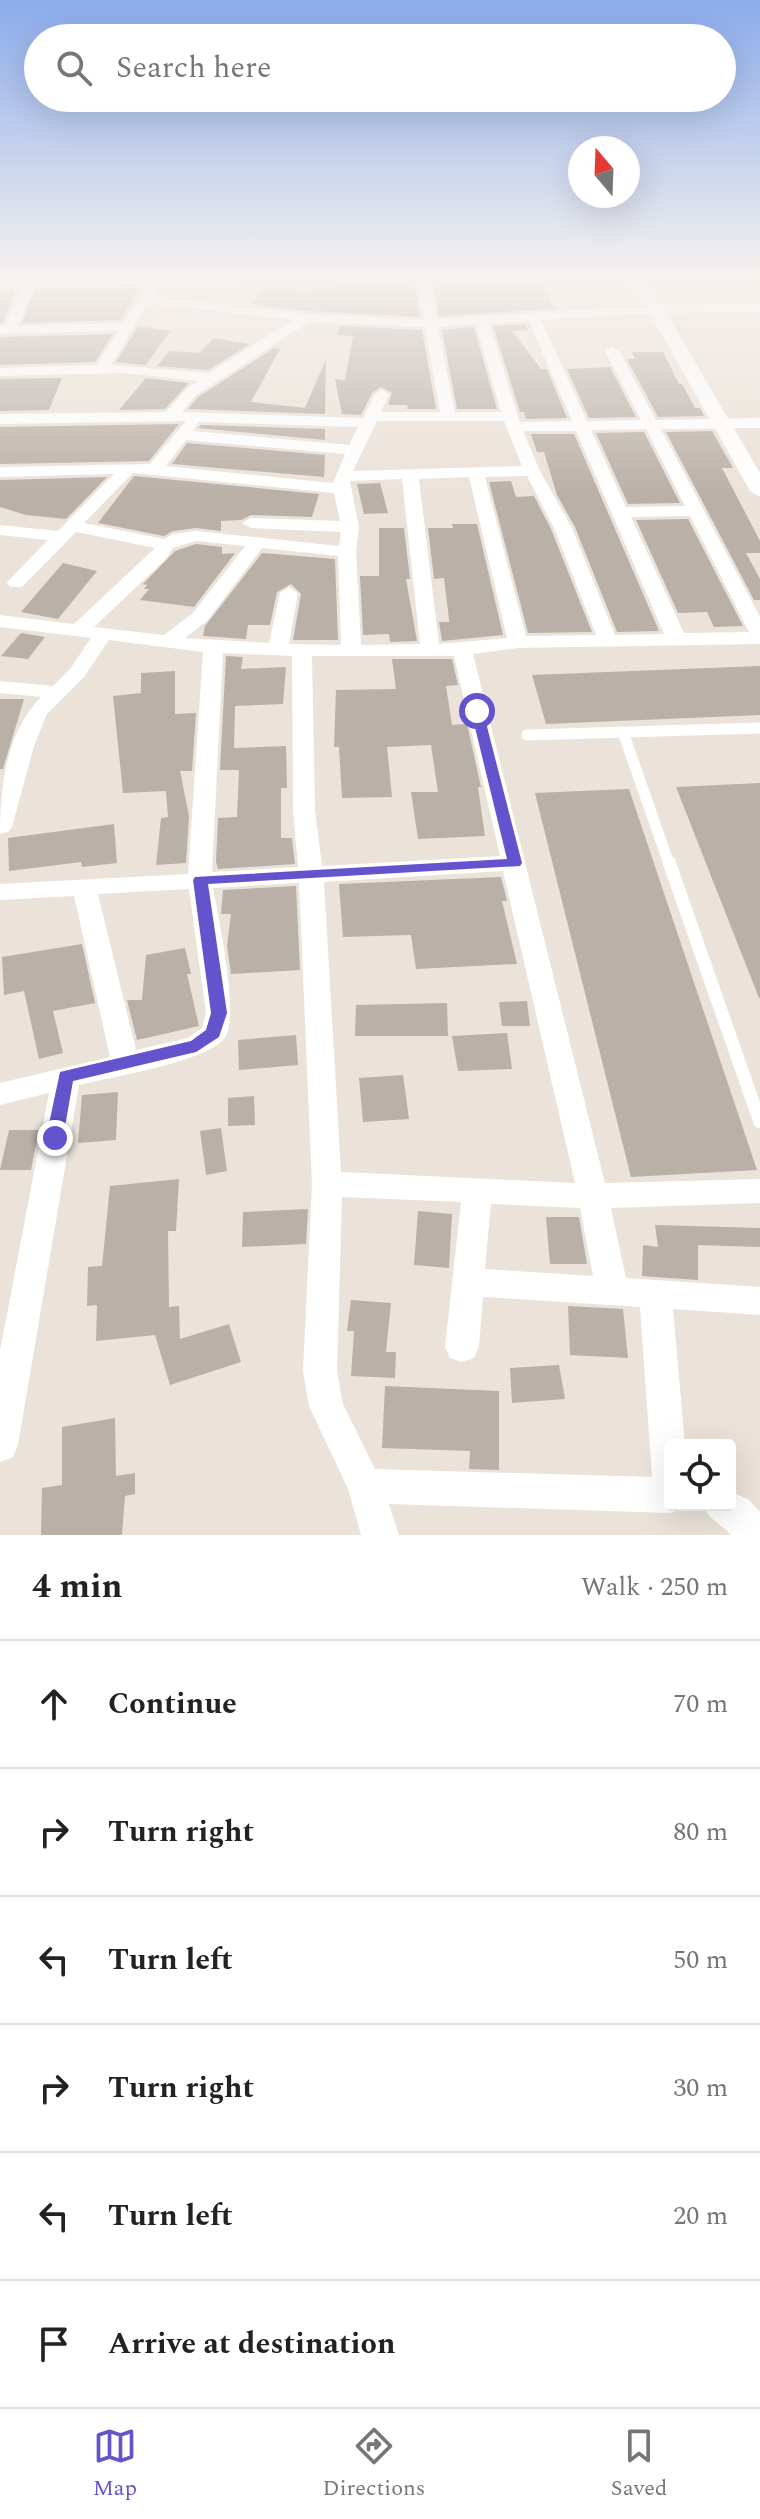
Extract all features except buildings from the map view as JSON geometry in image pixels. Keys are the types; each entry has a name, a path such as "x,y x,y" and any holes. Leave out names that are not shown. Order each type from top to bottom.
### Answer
{"street":[{"path":"102,369 113,351"},
{"path":"170,416 182,399 255,351"},
{"path":"437,351 448,416"},
{"path":"491,351 512,422 532,471 563,528 608,642"},
{"path":"549,351 676,638"},
{"path":"0,621 213,647 290,650 462,650 518,642 760,636 612,351"},
{"path":"680,351 760,491"},
{"path":"0,372 102,369 212,378"},
{"path":"351,651 347,552 350,527 341,483 353,450 382,394"},
{"path":"0,419 197,416 370,420 448,416 584,427 760,423"},
{"path":"155,469 197,416"},
{"path":"182,435 353,450"},
{"path":"0,472 129,468 341,483 410,475 532,471"},
{"path":"16,583 129,468"},
{"path":"476,473 518,642"},
{"path":"410,475 430,648"},
{"path":"618,512 696,511"},
{"path":"251,523 350,527"},
{"path":"0,530 66,531 166,545"},
{"path":"79,630 160,555 166,545 179,538 196,536 347,552"},
{"path":"169,641 200,617 256,544"},
{"path":"289,593 290,650 311,874 327,1184 320,1371 326,1406 365,1486 380,1535"},
{"path":"0,827 23,746 38,712 54,692 77,673 105,632"},
{"path":"0,1094 196,1046 214,1033 219,1013 200,880 213,647"},
{"path":"462,650 593,1196 612,1291"},
{"path":"0,687 54,692"},
{"path":"0,747 23,746"},
{"path":"0,892 515,863"},
{"path":"84,887 125,1063"},
{"path":"0,1445 66,1077"},
{"path":"327,1184 593,1196 760,1191"},
{"path":"462,1347 477,1191"},
{"path":"468,1282 760,1301"},
{"path":"655,1294 667,1439"},
{"path":"365,1486 664,1495"},
{"path":"732,1511 756,1535"}],"lane":[{"path":"527,735 760,728"},
{"path":"623,732 760,1122"}],"route":[{"path":"55,1138 66,1077 196,1046 214,1033 219,1013 200,880 515,863 477,711"}]}
